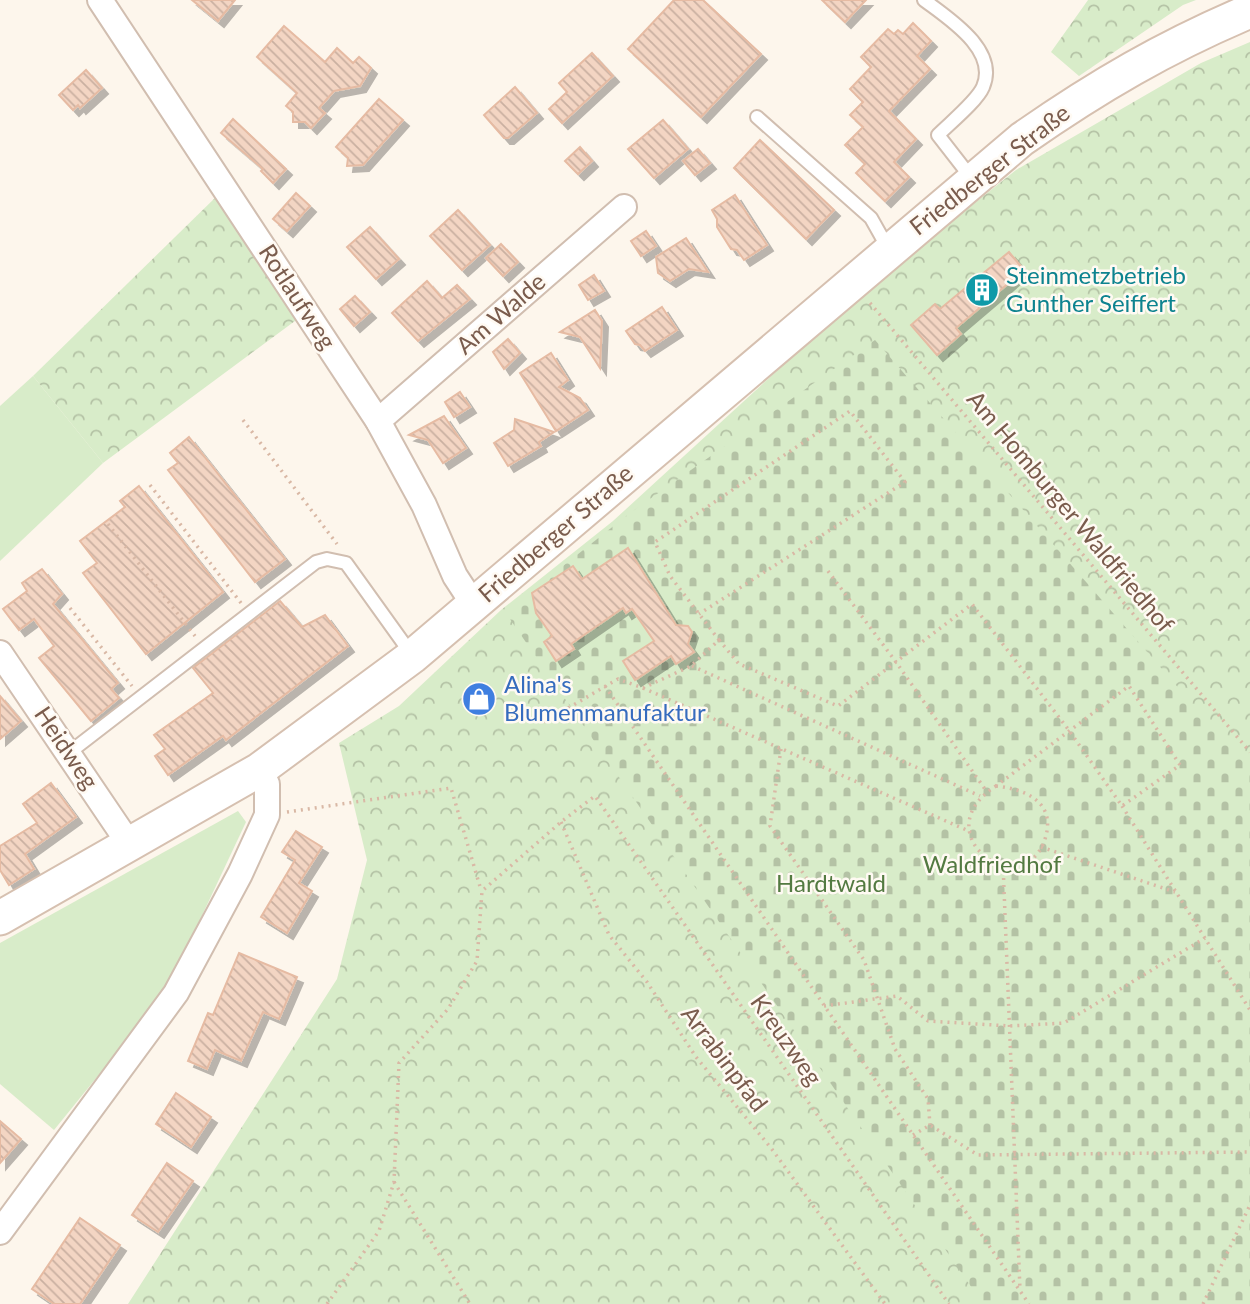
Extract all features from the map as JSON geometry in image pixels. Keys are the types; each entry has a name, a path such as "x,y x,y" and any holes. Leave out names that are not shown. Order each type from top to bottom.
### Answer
{"street":[{"name":"Rotlaufweg","path":"100,0 378,421 424,505 455,576 474,605"},
{"name":"Friedberger Straße","path":"0,918 259,769 413,656 889,250 1077,101 1129,68 1189,37 1250,11"},
{"name":"Am Walde","path":"378,421 624,207"},
{"name":"Heidweg","path":"0,653 70,752 130,845"},
{"path":"0,1232 176,993 240,874 267,815 267,784 259,769"}],"lane":[{"path":"924,0 957,25 976,47 987,69 983,89 938,135 973,181"},
{"path":"757,117 871,218 889,250"},
{"path":"70,752 316,562 346,563 413,656"}],"path":[{"name":"Am Homburger Waldfriedhof","path":"862,293 1250,752"},
{"path":"699,614 905,482 850,411 655,542 670,576 699,614 719,640 740,664 838,706 972,604 1068,729 1122,806 1250,1010"},
{"path":"243,420 338,545 334,561"},
{"path":"150,485 249,614"},
{"path":"108,524 205,648"},
{"path":"828,571 987,792"},
{"path":"70,608 141,697"},
{"path":"643,688 691,666 719,640"},
{"path":"691,666 980,796"},
{"path":"544,722 618,679 971,832"},
{"path":"996,786 1020,788 1037,798 1046,818 1046,836 1039,853 1018,865 991,864 975,849 969,824 980,796 1129,686 1180,765 1122,806"},
{"path":"605,687 1028,1304"},
{"path":"781,749 770,826 864,960 895,1049 928,1099 930,1125"},
{"path":"267,815 451,788 482,891 477,961 448,1009 399,1063 394,1182 379,1231 327,1304"},
{"name":"Kreuzweg","path":"561,822 595,796 949,1304"},
{"path":"482,891 561,822"},
{"name":"Arrabinpfad","path":"561,822 609,935 647,982 696,1057 771,1148 884,1304"},
{"path":"1041,848 1176,892"},
{"path":"1003,864 1020,1292"},
{"path":"824,1006 897,996 928,1021 1010,1026 1064,1023 1205,939"},
{"path":"913,1135 930,1125"},
{"path":"930,1125 978,1155 1250,1152"},
{"path":"394,1182 471,1304"},
{"path":"1203,1304 1250,1205"}],"green space":[{"path":"1088,0 1196,0 1183,5 1079,76 1051,52"},
{"name":"Hardtwald","path":"1250,42 1250,1304 128,1304 337,979 367,860 339,743 399,706 501,610 613,521 862,293 1016,170 1201,63"},
{"path":"219,194 299,318 103,463 33,376"},
{"name":"Waldfriedhof","path":"875,340 1250,770 1250,1304 983,1304 505,612 630,513"},
{"path":"33,376 103,463 0,561 0,406"},
{"path":"238,811 246,822 166,992 54,1130 0,1084 0,943"}],"building":[{"path":"192,0 235,0 218,21"},
{"path":"674,0 703,0 761,54 701,117 628,49"},
{"path":"822,0 866,0 845,22"},
{"path":"913,23 931,41 917,56 930,69 889,111 916,139 894,162 909,177 885,201 856,173 865,164 845,145 863,127 850,115 863,102 850,89 871,67 861,57 888,29 894,34 898,30 903,34"},
{"path":"284,26 325,62 337,48 353,63 359,57 371,68 360,86 334,91 319,108 325,113 311,128 305,122 293,122 293,112 286,106 297,93 257,57"},
{"path":"592,53 613,76 562,123 549,109 567,92 559,83"},
{"path":"86,70 102,88 80,108 78,105 73,110 59,95"},
{"path":"515,87 537,113 508,138 504,138 484,115"},
{"path":"379,99 403,120 363,165 347,166 348,158 336,147"},
{"path":"233,119 286,169 273,183 261,171 263,169 221,133"},
{"path":"663,120 688,149 654,178 628,149"},
{"path":"760,140 834,210 806,239 734,168"},
{"path":"580,147 592,161 578,174 565,161"},
{"path":"698,149 710,163 695,175 683,161"},
{"path":"296,193 310,206 287,231 273,219"},
{"path":"735,195 767,245 744,260 737,250 731,249 717,227 717,219 712,210"},
{"path":"458,210 490,245 462,270 430,236"},
{"path":"370,227 399,259 376,279 347,247"},
{"path":"646,231 656,246 641,256 631,241"},
{"path":"686,238 708,272 689,269 670,281 658,273 656,257"},
{"path":"501,244 518,262 503,276 486,258"},
{"name":"Steinmetzbetrieb Gunther Seiffert","path":"1009,252 1024,270 956,328 961,334 937,355 911,325 935,304 940,309"},
{"path":"594,275 604,291 588,300 579,285"},
{"path":"427,281 442,298 457,285 470,299 418,341 392,313"},
{"path":"355,296 370,312 354,326 340,309"},
{"path":"662,307 677,330 645,351 635,344 626,331"},
{"path":"595,310 602,321 600,368 580,337 560,332"},
{"path":"508,339 520,353 504,369 493,352"},
{"path":"551,353 568,380 559,387 580,398 588,410 556,431 520,373"},
{"path":"460,392 470,407 454,417 445,402"},
{"path":"444,416 466,448 443,463 428,440 409,435"},
{"path":"515,419 554,432 539,442 541,446 508,466 494,443 514,430"},
{"path":"189,437 285,559 255,582 168,470 178,463 170,453"},
{"path":"139,486 223,592 146,654 83,573 97,563 80,541 125,507 120,501"},
{"path":"628,548 676,625 688,626 692,632 688,644 694,652 676,664 671,656 635,680 623,661 654,641 632,609 626,613 623,608 571,644 574,649 556,661 544,642 552,636 536,613 532,593 573,566 582,579"},
{"path":"42,569 62,594 53,604 118,683 111,689 119,698 91,721 39,658 54,646 34,619 19,630 3,609 27,591 22,583"},
{"path":"280,601 302,627 325,615 348,646 226,740 223,736 168,775 155,756 165,749 154,735 213,693 193,668"},
{"path":"0,696 21,721 0,739"},
{"path":"51,783 76,817 25,854 34,869 9,885 0,870 0,846 37,823 23,804"},
{"path":"296,831 322,847 299,883 312,891 287,933 261,917 295,860 282,852"},
{"path":"239,953 297,977 279,1019 263,1012 241,1061 215,1050 207,1069 188,1061 208,1013 213,1015"},
{"path":"176,1093 211,1117 191,1147 156,1124"},
{"path":"0,1121 21,1139 0,1163"},
{"path":"167,1163 193,1181 158,1232 132,1215"},
{"path":"80,1218 120,1245 80,1304 54,1304 32,1289"}],"place":[{"name":"Steinmetzbetrieb Gunther Seiffert","path":"982,290"},
{"name":"Alina's Blumenmanufaktur","path":"479,699"}]}
